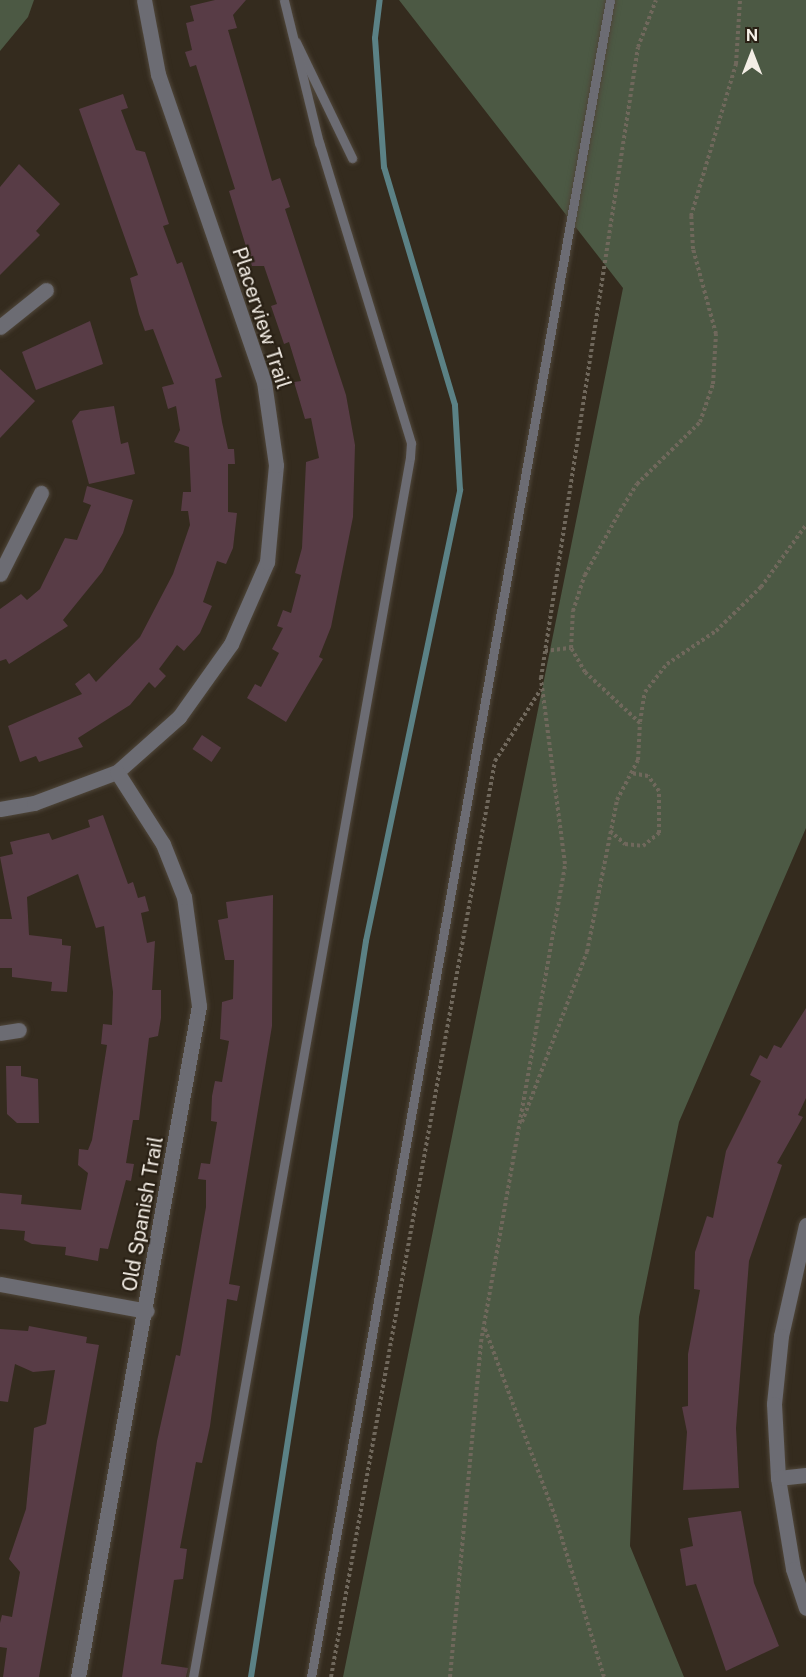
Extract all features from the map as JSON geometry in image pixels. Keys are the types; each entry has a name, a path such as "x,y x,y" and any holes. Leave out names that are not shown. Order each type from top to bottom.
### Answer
{"street":[{"name":"Placerview Trail","path":"0,809 34,803 117,772 180,717 231,644 267,562 276,465 264,382 158,74 144,0"},
{"path":"0,327 46,290"},
{"path":"0,574 41,493"},
{"name":"Old Spanish Trail","path":"78,1677 147,1311 199,1006 184,897 163,844 117,772"},
{"path":"0,1033 19,1030"},
{"path":"806,1225 781,1335 774,1404 778,1478 793,1569 806,1608"},
{"path":"0,1284 147,1311"},
{"path":"778,1478 806,1475"}],"lane":[{"path":"193,1677 411,443 284,0"},
{"path":"311,1677 610,0"},
{"path":"293,37 352,158"},
{"path":"197,1655 199,1677"}],"path":[{"path":"450,1677 484,1328 565,864 542,688 545,651 638,47 656,0"},
{"path":"640,723 585,672 571,648 573,611 585,575 637,484 700,422 713,384 716,334 693,249 691,216 736,64 740,0"},
{"path":"519,1128 587,952 609,831 630,773 638,760 645,692 667,664 716,631 761,587 806,525"},
{"path":"545,651 571,648"},
{"path":"331,1677 495,761 542,688"},
{"path":"609,831 625,844 643,846 659,833 659,791 648,776 630,773"},
{"path":"484,1328 556,1519 604,1677"}],"green space":[{"path":"0,0 34,0 28,17 0,51"},
{"path":"399,0 806,0 806,828 679,1122 639,1317 630,1546 684,1677 343,1677 623,288"}],"building":[{"path":"215,0 246,0 233,15 237,28 228,30 272,181 280,178 290,207 285,209 346,395 355,445 353,517 331,627 319,657 323,659 286,722 247,698 255,684 261,687 279,653 272,649 283,628 277,626 283,610 291,613 301,575 295,573 302,548 306,462 319,458 311,418 305,419 294,382 301,381 289,342 284,344 271,306 277,304 264,266 252,266 229,191 235,189 196,65 190,67 185,52 192,50 186,23 194,21 190,6"},
{"path":"123,94 128,108 121,110 136,150 145,152 169,224 163,226 177,264 182,262 222,377 215,379 228,449 234,449 235,464 228,464 228,512 237,513 233,548 226,564 217,561 203,602 212,606 200,633 184,651 177,645 159,669 166,676 155,688 149,682 130,705 78,738 83,747 39,762 36,756 20,762 8,726 82,694 75,684 89,673 96,682 140,637 173,574 190,525 188,511 181,511 183,492 191,492 189,447 174,442 180,430 176,406 168,409 162,387 174,384 153,329 145,331 139,314 130,278 138,275 79,109"},
{"path":"19,164 60,204 36,231 40,235 0,275 0,187"},
{"path":"90,321 103,364 36,390 22,352"},
{"path":"0,369 35,401 0,438"},
{"path":"114,406 121,444 128,442 135,474 89,484 72,421 80,411"},
{"path":"87,486 133,500 123,533 102,572 63,620 68,626 9,664 6,659 0,661 0,609 21,594 27,600 40,589 65,538 77,540 91,505 83,502"},
{"path":"202,735 221,748 212,762 192,749"},
{"path":"103,815 128,884 133,882 138,898 145,896 149,911 141,913 147,943 155,941 152,990 161,990 161,1018 158,1036 149,1038 139,1120 133,1120 126,1163 134,1164 131,1181 126,1180 108,1249 100,1248 98,1261 65,1255 66,1247 32,1244 24,1240 25,1231 0,1229 0,1193 22,1195 21,1204 81,1210 88,1173 78,1165 79,1149 88,1150 92,1140 107,1045 101,1044 103,1024 112,1025 113,992 104,926 96,928 78,874 27,897 29,935 62,939 62,945 71,946 67,992 51,991 52,982 12,977 12,968 0,968 0,919 12,919 0,857 13,854 10,842 49,833 52,840 90,827 88,820"},
{"path":"273,895 272,1026 229,1284 240,1286 237,1301 227,1299 210,1426 202,1463 196,1462 180,1548 187,1549 183,1579 174,1580 161,1664 188,1668 186,1677 122,1677 157,1441 176,1355 180,1356 206,1207 206,1180 198,1179 201,1163 210,1164 217,1122 211,1121 212,1096 215,1081 222,1082 229,1041 220,1039 222,1002 233,999 234,960 225,960 218,920 228,918 226,902"},
{"path":"806,1008 806,1098 798,1115 803,1117 777,1163 782,1165 749,1261 736,1428 739,1488 683,1490 687,1432 682,1407 688,1406 688,1354 700,1290 694,1289 695,1252 707,1216 713,1218 726,1151 761,1081 750,1075 760,1055 767,1059 774,1045 781,1048"},
{"path":"6,1066 21,1066 21,1076 38,1079 39,1123 17,1123 7,1114"},
{"path":"29,1326 87,1337 86,1343 99,1345 39,1677 3,1677 7,1648 0,1647 0,1623 2,1615 12,1617 20,1572 9,1559 26,1509 34,1428 46,1424 55,1370 33,1372 15,1364 8,1402 0,1401 0,1329 28,1331"},
{"path":"741,1511 754,1583 779,1646 726,1671 696,1584 686,1586 680,1549 693,1546 688,1518"}],"waterway":[{"path":"251,1677 366,941 460,490 455,405 384,167 375,38 380,0"}]}
